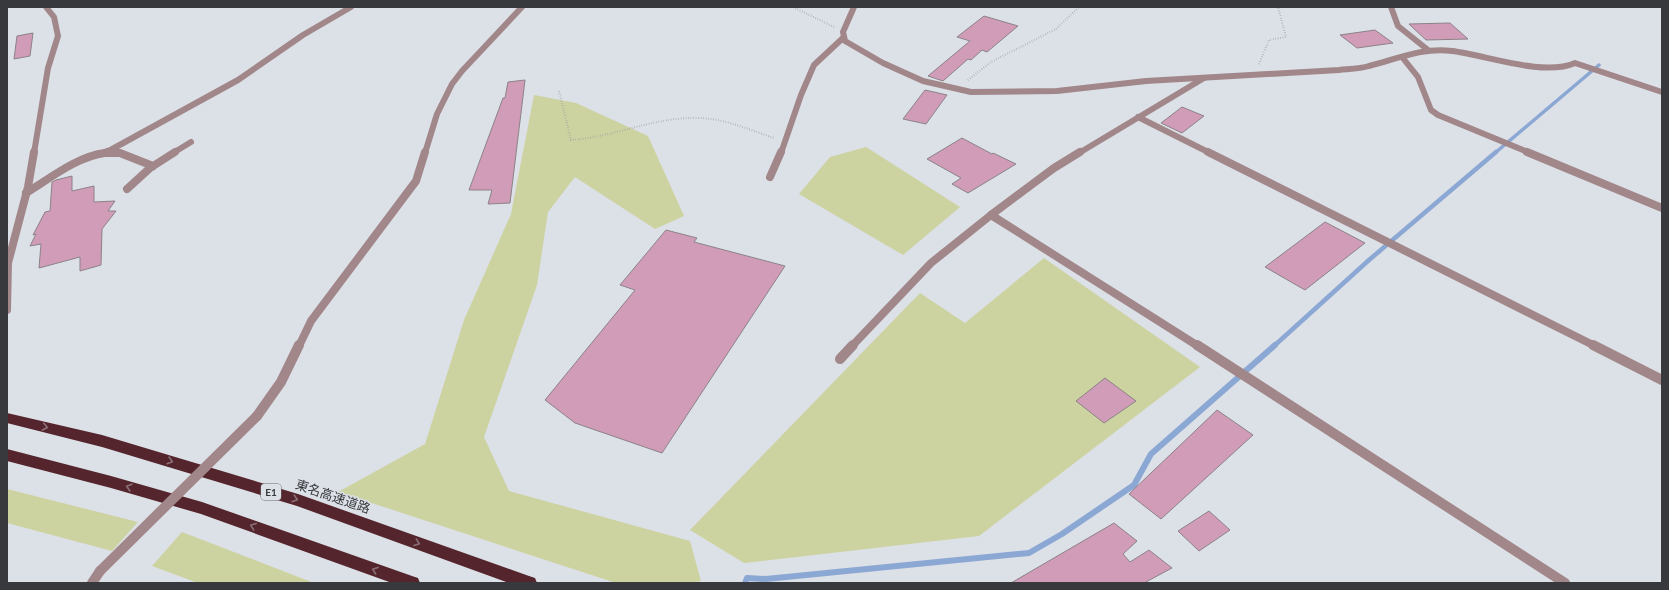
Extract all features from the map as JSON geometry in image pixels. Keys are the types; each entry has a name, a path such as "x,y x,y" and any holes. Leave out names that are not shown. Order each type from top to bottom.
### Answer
{"highway":[{"name":"東名高速道路","path":"7,418 102,441 298,500 529,583"},
{"path":"7,454 202,508 412,583"}],"street":[{"path":"7,310 8,262 26,193 48,68 58,36 54,17 46,7"},
{"path":"105,153 238,80 303,35 351,7"},
{"path":"92,583 100,571 257,416 281,382 311,321 416,181 437,114 452,84 462,71 522,7"},
{"path":"770,177 786,141 801,95 814,65 843,34 854,7"},
{"path":"1391,7 1398,26 1428,50"},
{"path":"843,34 845,40 883,63 923,81 971,92 1057,91 1146,80 1339,70 1367,67 1428,50 1452,51 1540,67 1568,66 1575,63 1662,92"},
{"path":"1402,57 1418,77 1430,110 1438,115 1662,208"},
{"path":"840,359 932,262 991,215 1054,168 1205,78"},
{"path":"1138,117 1662,380"},
{"path":"127,188 153,166 191,142"},
{"path":"26,193 85,158 96,154 120,153 153,166"},
{"path":"991,215 1231,367 1565,583"}],"path":[{"path":"793,7 843,34"},
{"path":"958,89 991,62 1056,29 1079,7"},
{"path":"1258,75 1259,64 1269,40 1286,37 1282,14 1278,7"},
{"path":"560,91 572,140 587,140 670,120 700,118 718,121 786,141"}],"green space":[{"path":"534,95 576,103 648,136 684,216 655,229 575,177 548,212 537,285 484,437 509,491 690,541 701,581 691,583 616,583 338,492 425,444 464,320 511,214"},
{"path":"866,147 960,207 903,255 799,194 830,157"},
{"path":"1044,258 1200,367 979,536 744,563 690,530 920,293 965,323"},
{"path":"7,489 138,522 112,551 7,523"},
{"path":"182,532 314,583 198,583 152,566"}],"building":[{"path":"984,16 1018,26 987,52 982,50 971,60 968,59 943,81 928,76 970,41 957,37"},
{"path":"1450,23 1468,39 1426,40 1409,24"},
{"path":"1375,30 1393,43 1357,48 1340,35"},
{"path":"33,33 30,56 14,59 17,36"},
{"path":"525,80 510,203 488,204 492,190 469,190 503,98 505,98 508,82"},
{"path":"925,90 947,95 926,124 903,119"},
{"path":"1182,107 1204,116 1182,133 1161,123"},
{"path":"962,138 992,154 993,153 1016,164 968,193 952,184 961,178 927,159"},
{"path":"72,176 72,191 94,186 94,202 115,201 108,211 116,211 102,229 101,265 80,271 80,257 39,268 41,244 30,246 36,234 33,235 45,212 50,211 52,182"},
{"path":"1325,222 1365,243 1305,290 1265,267"},
{"path":"666,230 697,238 694,242 785,266 662,453 575,423 545,400 635,290 620,285"},
{"path":"1105,378 1136,401 1104,423 1076,401"},
{"path":"1217,410 1253,435 1161,519 1129,494"},
{"path":"1209,511 1230,530 1199,551 1178,531"},
{"path":"1114,523 1137,541 1123,554 1130,562 1149,550 1172,568 1144,583 1011,583"}],"waterway":[{"path":"1495,153 1599,65"},
{"path":"1274,346 1369,260 1496,152"},
{"path":"745,583 747,578 766,579 1029,553 1062,534 1134,485 1151,454 1275,345"}]}
